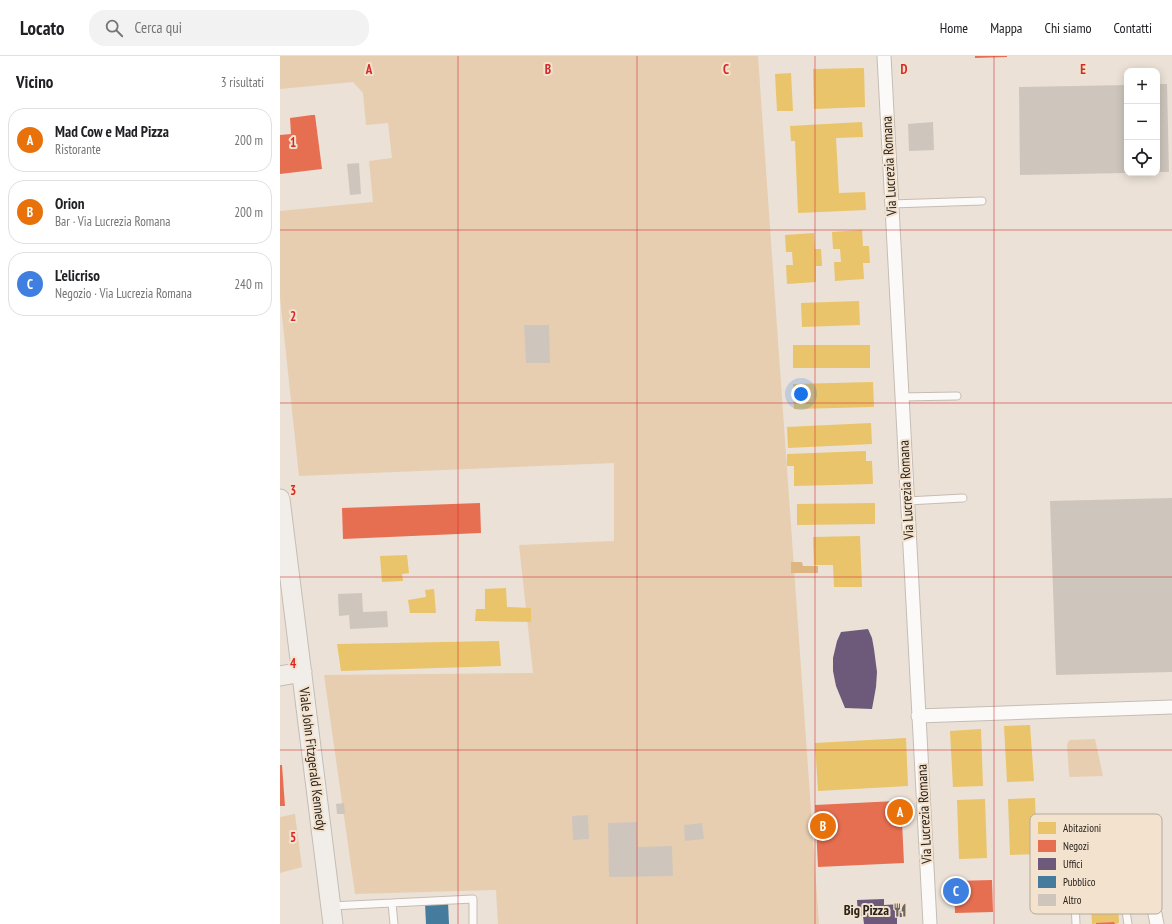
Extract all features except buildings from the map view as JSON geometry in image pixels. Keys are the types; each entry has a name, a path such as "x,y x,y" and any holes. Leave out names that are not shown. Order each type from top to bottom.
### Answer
{"street":[{"name":"Via Lucrezia Romana","path":"884,56 930,924"},
{"name":"Viale John Fitzgerald Kennedy","path":"280,499 332,915"},
{"path":"280,676 302,672"},
{"path":"918,716 1172,707"},
{"path":"1155,914 1157,924"}],"lane":[{"path":"891,204 982,201"},
{"path":"901,397 957,396"},
{"path":"907,501 963,498"},
{"path":"332,915 392,902 473,899 473,924"},
{"path":"392,902 394,924"},
{"path":"1076,914 1076,924"},
{"path":"1126,914 1128,924"}],"shaded area":[{"path":"280,56 758,56 819,924 498,924 496,890 355,894 324,675 533,673 519,545 614,541 614,463 299,476 280,297 280,211 373,202 369,161 392,158 388,123 366,125 363,93 353,82 280,89"},
{"path":"791,562 802,562 803,566 818,566 818,573 791,573"},
{"path":"1095,739 1103,776 1070,777 1068,742 1070,740"},
{"path":"295,814 302,867 280,873 280,817"}],"place":[{"name":"Mad Cow e Mad Pizza","path":"900,812"},
{"name":"Orion","path":"823,826"},
{"name":"L'elicriso","path":"956,891"},
{"name":"Big Pizza","path":"900,910"}]}
